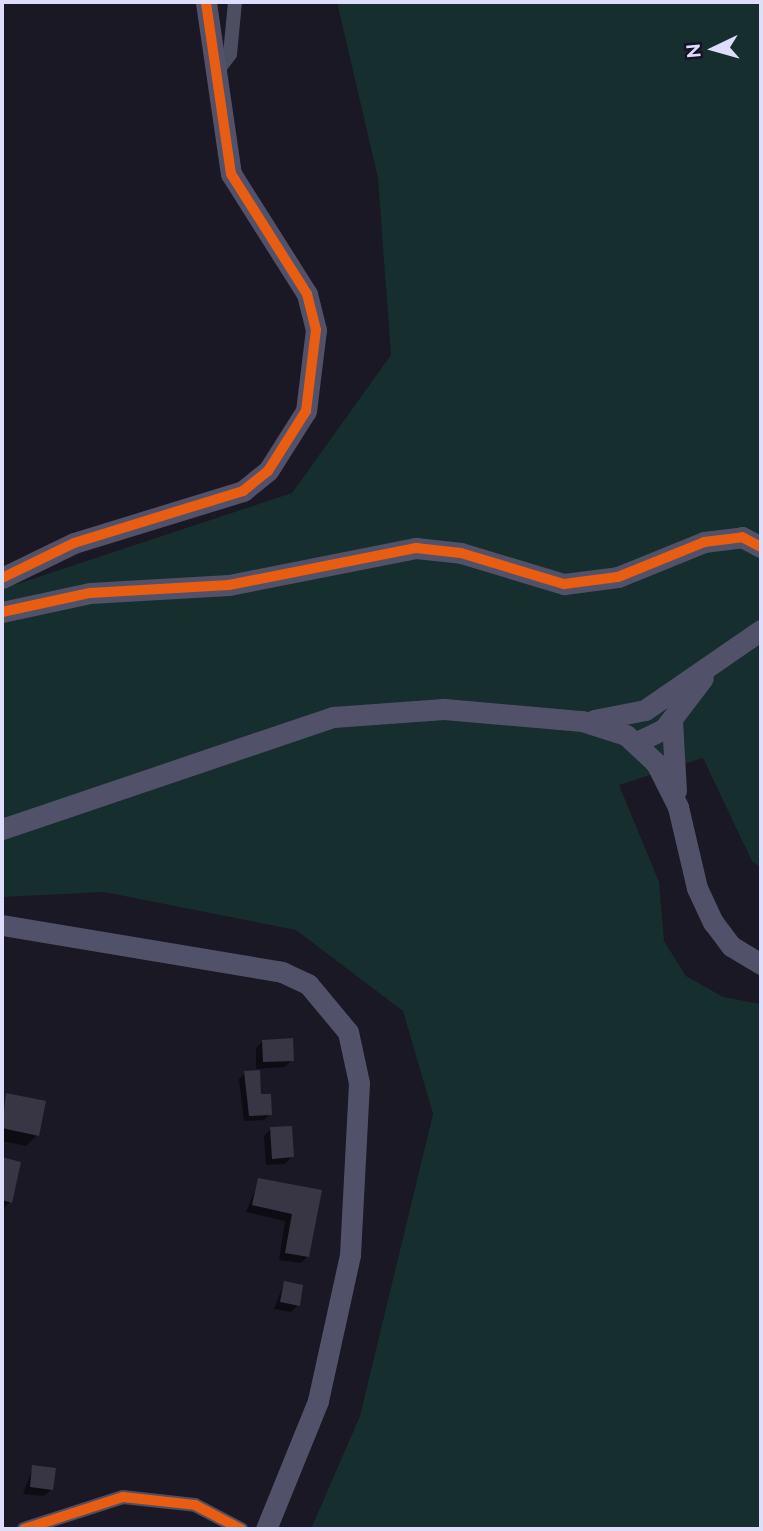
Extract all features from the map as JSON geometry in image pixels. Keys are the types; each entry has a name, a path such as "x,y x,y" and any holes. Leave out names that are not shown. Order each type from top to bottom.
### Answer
{"main road":[{"path":"2,578 74,543 243,491 268,471 306,411 316,330 306,293 231,174 222,147 218,70 206,2"},
{"path":"2,612 90,593 265,580 390,550 461,553 564,584 618,577 704,542 742,537 761,547"},
{"path":"2,829 333,716 444,709 582,721 638,713 709,671 761,630"},
{"path":"637,742 672,720 709,671"},
{"path":"637,742 664,698"},
{"path":"672,720 678,807 697,888 713,922 731,946 761,964"},
{"path":"582,721 637,742 656,763 678,807"},
{"path":"2,925 282,972 308,984 348,1032 359,1083 350,1255 318,1401 266,1529"}],"street":[{"path":"218,70 230,54 235,2"},
{"path":"24,1529 123,1497 195,1505 241,1529"}],"green space":[{"path":"337,2 761,2 761,868 752,861 703,758 619,785 659,882 664,941 686,976 723,997 761,1004 761,1529 311,1529 360,1416 433,1114 403,1011 296,930 104,892 2,897 2,589 292,493 391,355 378,178"}],"building":[{"path":"293,1038 294,1061 263,1062 262,1040"},
{"path":"260,1070 261,1094 271,1094 272,1115 249,1116 244,1071"},
{"path":"6,1093 46,1101 39,1136 2,1128"},
{"path":"292,1126 294,1157 272,1159 270,1127"},
{"path":"2,1157 21,1162 12,1203 2,1200"},
{"path":"258,1178 322,1190 309,1257 285,1253 292,1214 252,1205"},
{"path":"284,1281 303,1285 300,1306 280,1302"},
{"path":"32,1465 56,1468 53,1490 30,1487"}],"cycle path":[{"path":"2,578 74,543 243,491 268,471 306,411 316,330 307,294 231,174 206,2"},
{"path":"2,612 90,593 229,585 416,548 461,553 564,584 618,577 704,542 742,537 761,547"},
{"path":"24,1529 123,1497 195,1505 241,1529"}]}
